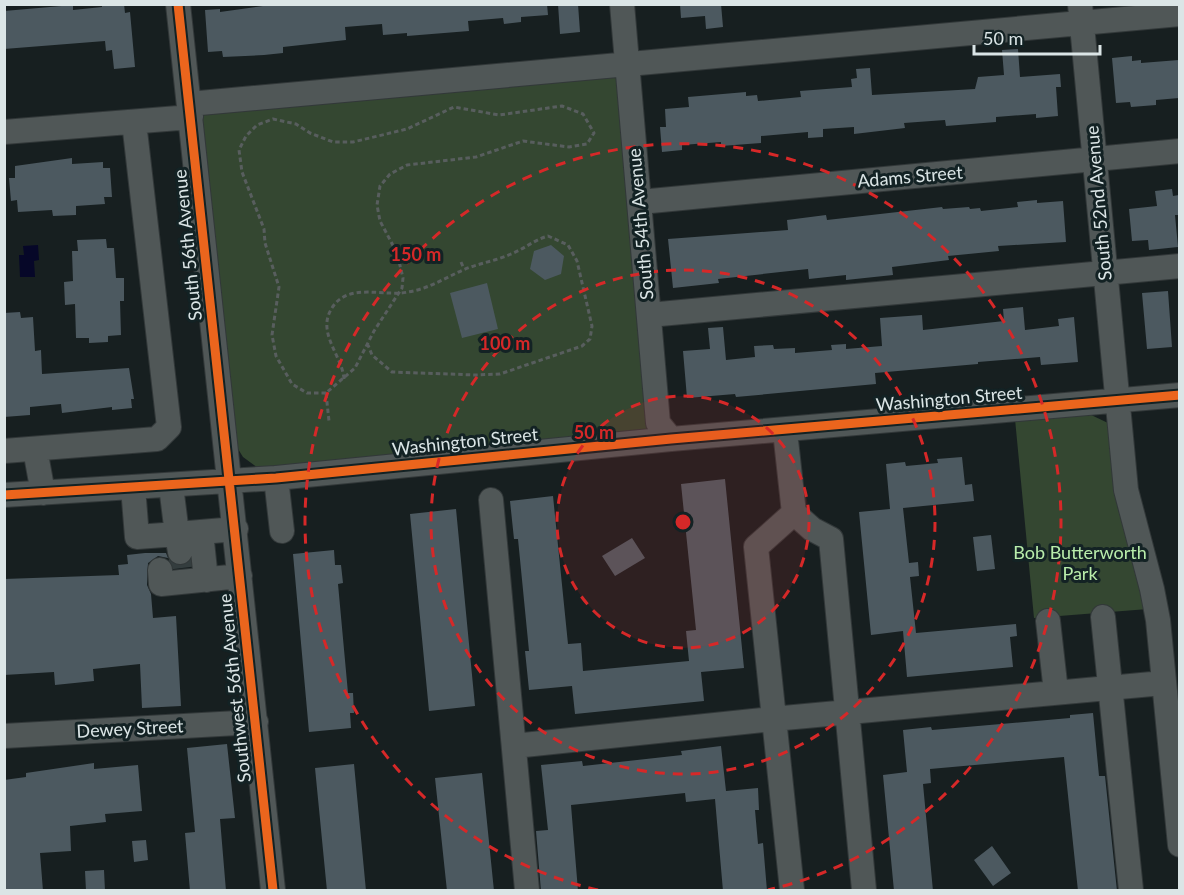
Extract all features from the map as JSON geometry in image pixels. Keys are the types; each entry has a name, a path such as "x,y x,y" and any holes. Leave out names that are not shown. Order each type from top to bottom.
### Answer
{"street":[{"name":"South 56th Avenue","path":"178,4 231,482"},
{"name":"South 54th Avenue","path":"622,4 658,423 671,438"},
{"path":"4,132 134,122 190,111 1081,14 1179,14"},
{"name":"South 52nd Avenue","path":"1081,14 1126,490 1158,620 1179,845"},
{"path":"4,451 157,439 169,427 134,122"},
{"name":"Adams Street","path":"640,202 1179,151"},
{"path":"649,315 1179,266"},
{"name":"Washington Street","path":"4,495 231,482 671,438 1179,395"},
{"path":"785,430 794,513 812,530 831,539 864,891"},
{"path":"35,449 43,493"},
{"path":"276,478 282,531"},
{"name":"Southwest 56th Avenue","path":"231,482 273,891"},
{"path":"171,486 176,560"},
{"path":"133,487 137,537 176,560 240,576"},
{"path":"490,500 527,891"},
{"path":"792,891 756,547 794,513"},
{"path":"176,560 201,532 236,529"},
{"path":"176,560 201,532"},
{"path":"1103,617 1131,891"},
{"path":"1048,621 1056,692"},
{"path":"514,746 847,711 1163,683"},
{"name":"Dewey Street","path":"4,736 256,722"}],"path":[{"path":"562,106 583,114 594,133 587,144 569,147 523,141 476,157 407,165 390,174 380,186 377,205 381,221 397,253 403,278 399,294 374,330 368,344 355,368 326,393 306,393 292,384 276,356 272,335 279,287 265,243 264,229 242,172 239,150 246,136 257,125 273,119 296,124 310,133 333,142 353,142 407,129 454,107 499,115 562,106"},
{"path":"344,378 328,340 327,322 334,305 348,294 368,291 399,294 430,286 464,269 512,254 548,236 568,245 577,261 591,327 590,339 582,346 500,374 488,374 392,372 372,355 368,344"},
{"path":"462,262 464,269"},
{"path":"326,393 329,421"}],"green space":[{"path":"605,70 616,78 651,417 644,435 258,468 243,457 238,449 198,124 205,109"},
{"name":"Bob Butterworth Park","path":"1087,413 1108,423 1118,509 1148,609 1034,618 1015,419"}],"water":[{"path":"38,245 39,260 34,261 35,277 20,277 19,255 24,255 23,246"}],"building":[{"path":"102,4 124,4 125,13 130,12 135,67 114,69 112,50 106,51 105,41 4,49 4,11 73,5 73,10 102,7"},
{"path":"277,4 547,4 548,15 521,17 521,22 504,24 503,18 468,21 469,31 407,36 407,33 383,35 382,24 345,27 346,40 283,47 283,53 223,57 222,51 208,52 205,10 220,9 220,12"},
{"path":"558,4 578,4 580,32 560,34"},
{"path":"680,4 721,4 723,27 706,29 705,16 681,18"},
{"path":"1018,49 1020,77 1060,74 1061,87 1056,87 1058,116 1036,118 1036,114 996,117 996,122 946,126 945,120 904,123 905,128 854,134 854,127 823,129 823,137 808,138 808,132 761,136 761,143 721,146 721,142 682,145 682,150 662,152 660,127 666,127 665,109 689,107 688,97 746,92 746,96 757,95 758,101 801,97 800,91 852,87 851,79 857,78 856,69 870,68 872,95 975,89 978,77 1004,75 1002,50"},
{"path":"1132,56 1132,61 1141,60 1141,63 1179,60 1179,98 1156,100 1156,105 1131,107 1130,102 1116,103 1112,58"},
{"path":"72,158 72,164 103,162 103,168 110,168 112,197 104,197 105,204 76,206 76,215 53,216 52,210 18,212 17,200 11,201 9,178 15,178 15,166"},
{"path":"1172,189 1173,196 1179,195 1179,215 1175,215 1178,247 1149,250 1148,240 1132,241 1129,209 1157,206 1155,191"},
{"path":"1037,200 1037,203 1063,201 1066,242 998,246 999,251 948,256 949,260 892,267 893,275 846,280 846,275 809,279 808,269 718,279 719,283 673,288 668,239 788,230 787,220 826,215 827,220 942,207 943,209 980,208 981,211 1018,207 1017,202"},
{"path":"106,239 107,248 114,248 116,278 124,278 124,301 120,301 121,335 108,336 108,342 89,343 89,338 76,338 75,304 65,305 64,282 73,281 72,251 78,251 77,240"},
{"path":"551,245 564,256 561,274 545,280 530,269 534,251"},
{"path":"487,283 498,329 462,338 450,293"},
{"path":"1168,291 1172,347 1147,349 1142,293"},
{"path":"1023,307 1025,330 1059,326 1058,319 1074,317 1078,362 1041,365 1040,357 978,362 978,364 875,373 876,384 736,397 735,394 687,398 683,351 710,349 708,328 723,327 726,360 755,357 754,346 773,345 774,349 795,348 795,353 832,350 831,345 846,344 846,349 882,346 880,318 922,315 923,330 1004,321 1003,309"},
{"path":"20,312 21,318 33,317 35,351 41,350 42,374 129,368 134,399 131,399 132,408 112,410 112,407 62,413 61,404 30,407 30,415 4,417 4,313"},
{"path":"962,457 965,485 972,484 974,501 903,508 909,563 918,562 919,576 910,577 916,633 1016,624 1017,636 1010,637 1013,667 907,677 903,631 871,635 859,512 890,509 886,464 905,462 906,466 938,463 937,459"},
{"path":"725,479 744,668 701,672 704,701 575,714 572,686 529,690 525,651 529,651 518,539 514,539 510,501 553,496 568,644 581,643 583,671 689,661 686,631 696,630 681,484"},
{"path":"456,509 475,706 429,711 410,514"},
{"path":"991,535 995,569 977,571 973,537"},
{"path":"632,538 645,558 615,576 602,556"},
{"path":"334,550 335,565 341,565 343,583 338,584 348,693 353,693 354,713 350,713 351,728 309,732 293,554"},
{"path":"166,553 168,558 158,556 148,563 147,585 151,594 153,618 176,616 181,706 142,708 140,664 93,669 94,681 55,685 54,672 4,675 4,579 119,575 118,565 128,564 127,555"},
{"path":"1093,713 1099,776 1105,776 1117,891 1078,891 1064,757 930,769 931,783 923,784 933,891 894,891 883,775 907,772 903,730 931,727 932,730 1070,718 1070,715"},
{"path":"227,744 235,818 220,819 226,891 190,891 185,833 195,832 187,748"},
{"path":"721,746 726,791 758,788 759,810 755,810 758,844 763,843 767,891 723,891 715,799 686,802 685,793 571,805 578,891 541,891 536,831 548,830 541,765 582,761 583,766 682,755 681,751"},
{"path":"94,763 94,769 138,765 142,811 105,814 106,822 70,826 71,851 40,853 43,891 4,891 4,780 26,777 26,773"},
{"path":"354,764 366,891 327,891 315,768"},
{"path":"482,773 494,891 447,891 435,778"},
{"path":"146,840 148,860 134,862 132,841"},
{"path":"992,846 1011,873 993,886 974,860"},
{"path":"104,870 105,891 86,891 85,871"}],"tunnel":[{"path":"180,552 182,568"}],"cycle path":[{"path":"178,4 273,890"},
{"path":"4,495 276,478 671,439 1180,395"}]}
